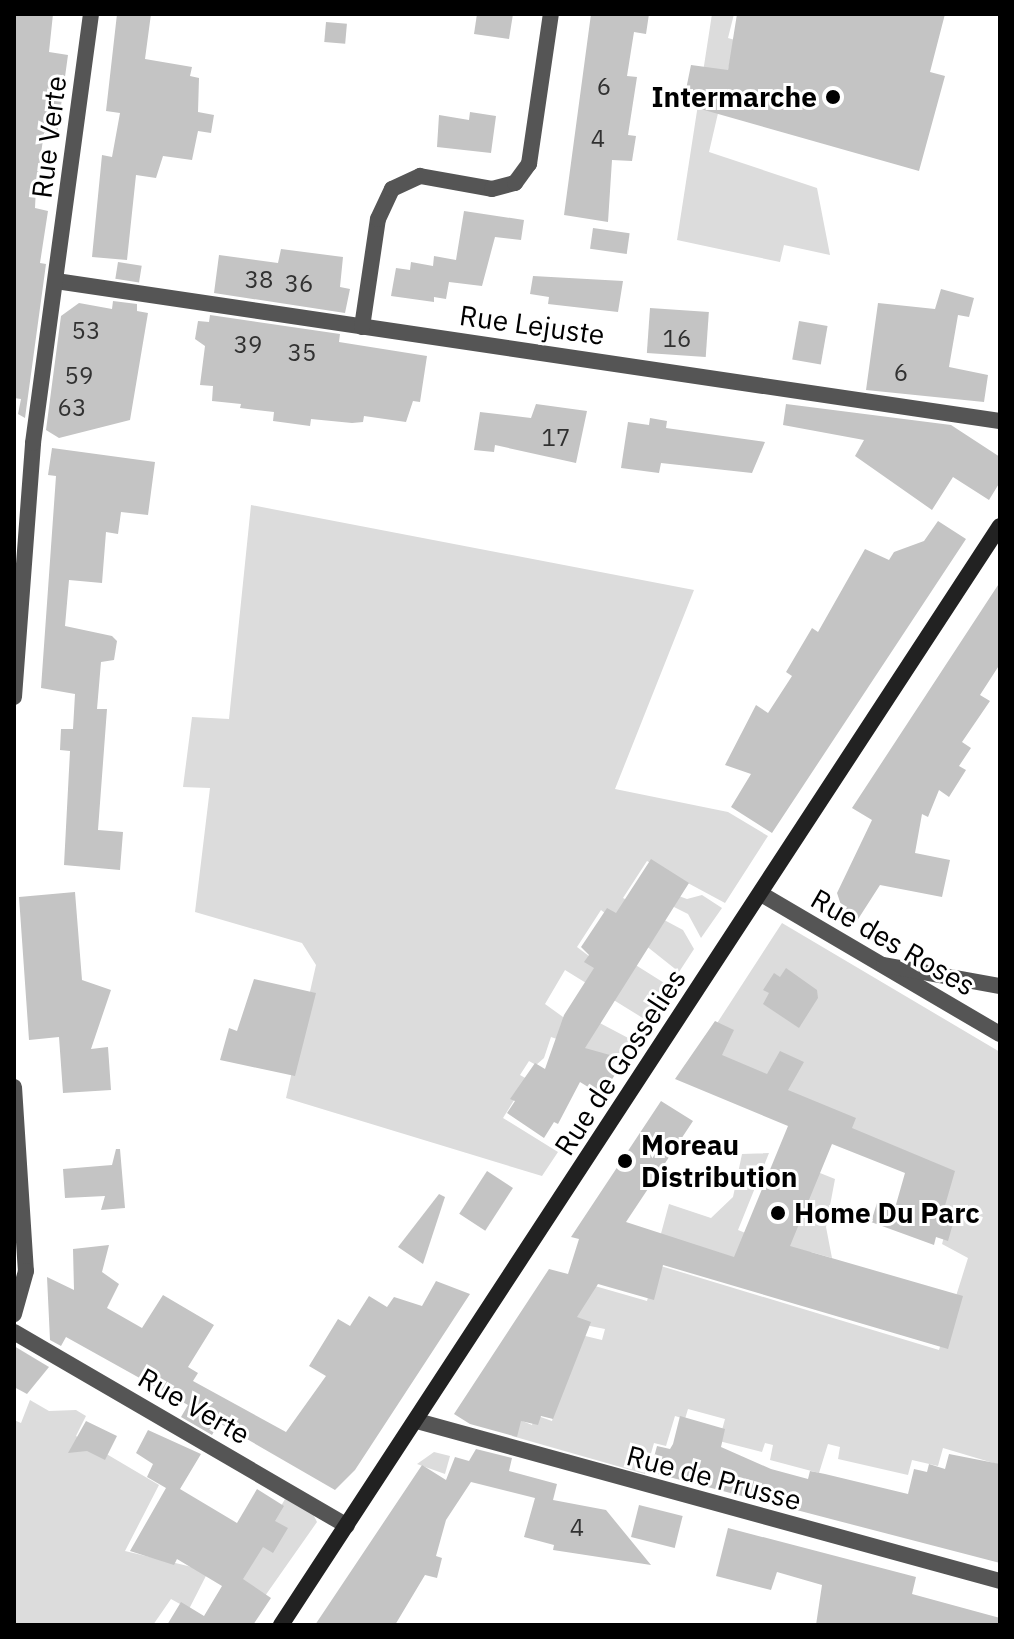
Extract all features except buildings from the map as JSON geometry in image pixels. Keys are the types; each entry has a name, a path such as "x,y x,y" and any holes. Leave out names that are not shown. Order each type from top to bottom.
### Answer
{"main road":[{"name":"Rue de Gosselies","path":"281,1625 1000,526"}],"street":[{"name":"Rue Verte","path":"14,697 33,443 91,14"},
{"path":"362,327 378,219 392,189 420,176 492,189 515,183 529,164 551,14"},
{"name":"Rue Lejuste","path":"56,281 1000,421"},
{"name":"Rue des Roses","path":"761,894 884,964 902,981 1000,1034"},
{"path":"884,964 1000,986"},
{"path":"14,1087 26,1271 14,1314"},
{"name":"Rue Verte","path":"14,1332 347,1526"},
{"name":"Rue de Prusse","path":"417,1421 1000,1581"}],"shaded area":[{"path":"712,14 734,14 728,38 735,40 709,152 817,188 830,255 784,245 780,262 677,240"},
{"path":"251,505 694,590 615,789 728,812 768,836 725,903 647,861 623,898 683,930 694,949 679,972 601,910 577,947 622,981 634,964 669,986 646,1020 565,970 545,1004 588,1035 596,1021 632,1040 619,1060 551,1037 544,1058 536,1065 529,1061 520,1075 527,1079 503,1118 558,1152 542,1176 286,1098 316,965 302,943 195,912 210,788 183,787 192,717 229,719"},
{"path":"676,895 687,899 702,895 722,908 701,938 688,914 670,905"},
{"path":"782,923 1000,1052 1000,1465 943,1448 938,1466 912,1460 908,1475 838,1459 840,1447 828,1444 819,1473 770,1460 773,1445 765,1443 762,1452 719,1441 725,1419 688,1409 685,1419 675,1416 666,1446 654,1443 645,1474 512,1436 515,1418 532,1425 535,1415 552,1421 577,1334 602,1340 605,1329 570,1322 574,1280 647,1301 651,1286 631,1257 939,1350 968,1258 942,1244 950,1215 910,1203 917,1178 789,1091 699,1051"},
{"path":"769,1153 738,1230 783,1248 815,1171 835,1179 826,1227 832,1258 811,1252 805,1272 746,1271 659,1241 669,1204 711,1218 733,1197 742,1154"},
{"path":"30,1400 49,1411 76,1410 86,1416 76,1436 159,1485 125,1551 192,1567 263,1538 285,1499 313,1514 317,1522 265,1596 208,1572 189,1609 171,1599 153,1625 14,1625 14,1420 21,1423"},
{"path":"434,1452 450,1456 445,1474 417,1464"}],"place":[{"name":"Intermarche","path":"833,97"},
{"name":"Moreau Distribution","path":"625,1161"},
{"name":"Home Du Parc","path":"778,1213"}]}
